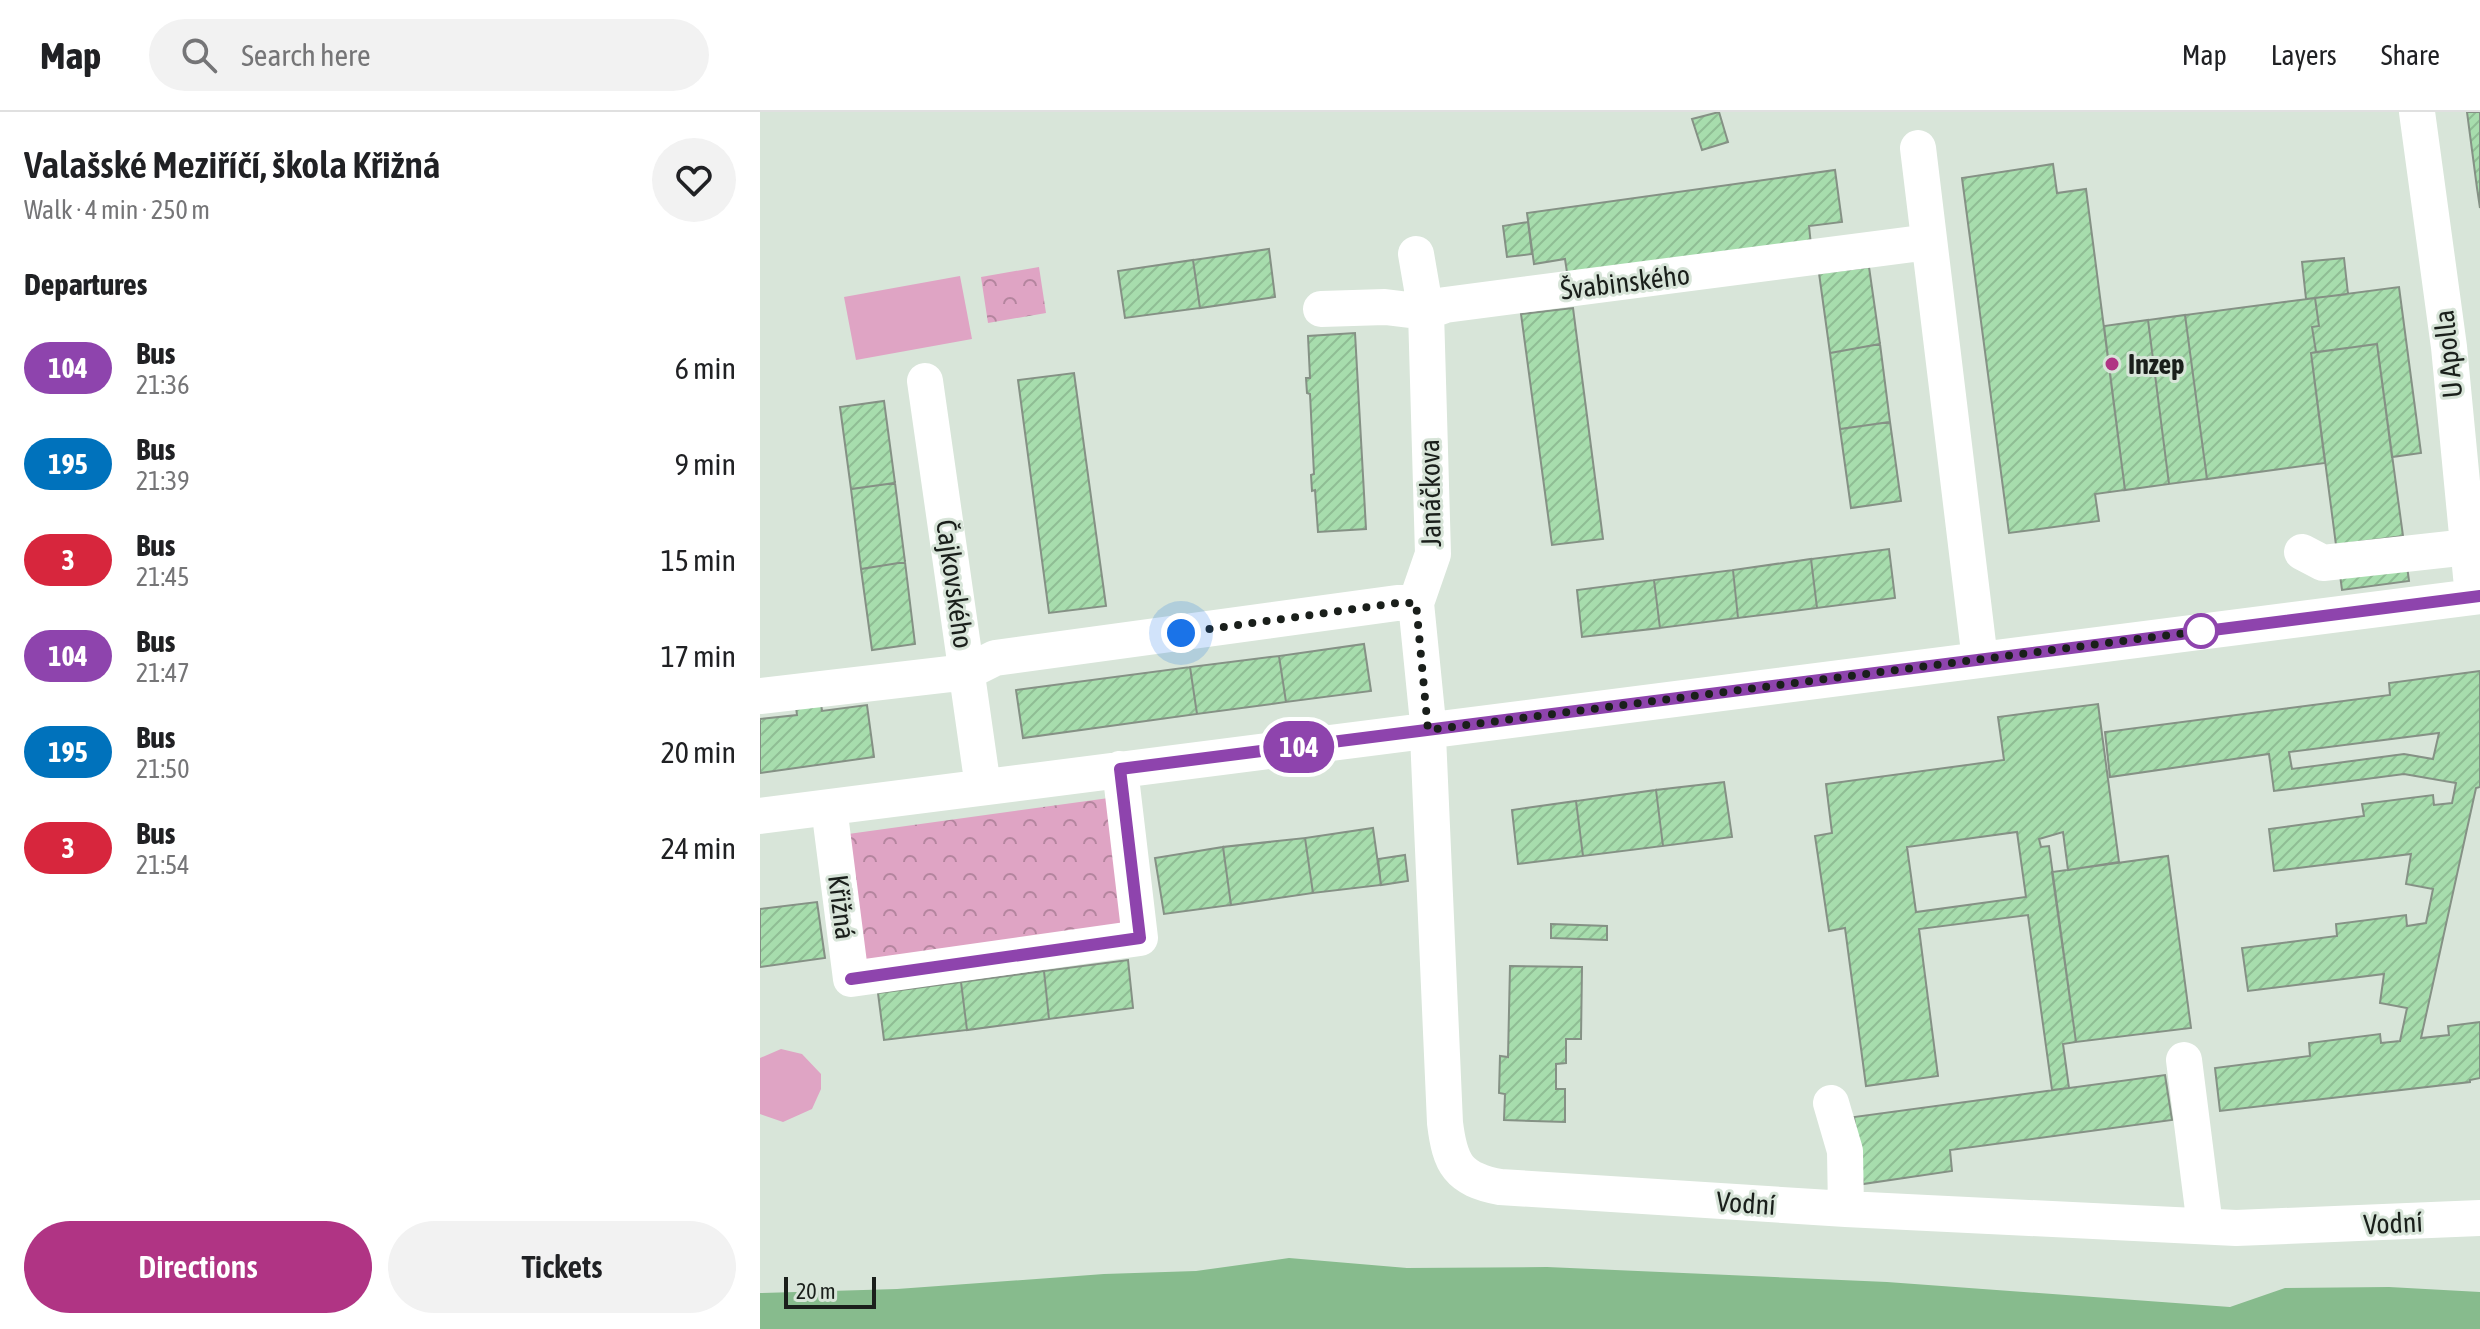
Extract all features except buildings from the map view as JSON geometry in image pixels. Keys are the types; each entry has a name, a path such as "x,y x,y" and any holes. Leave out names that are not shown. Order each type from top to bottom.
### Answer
{"street":[{"name":"U Apolla","path":"2417,112 2464,346 2468,547 2477,596"},
{"path":"1918,148 1929,242 1987,587 1980,660"},
{"name":"Švabinského","path":"1321,309 1385,307 1426,312 1445,305 1929,242"},
{"name":"Janáčkova","path":"1416,254 1426,312 1433,554 1416,603 1428,730"},
{"name":"Čajkovského","path":"925,381 983,787"},
{"path":"2302,552 2323,563 2468,547"},
{"path":"760,816 2477,596"},
{"path":"760,696 967,672 995,658 1397,603 1416,603"},
{"name":"Vodní","path":"1428,730 1445,1123 1450,1155 1469,1178 1500,1187 1846,1209 2205,1226 2261,1228 2480,1218"},
{"name":"Křižná","path":"829,807 851,979 1140,938 1120,769"},
{"path":"2184,1060 2205,1226"},
{"path":"1831,1103 1845,1151 1846,1209"}],"green space":[{"path":"1039,267 1046,313 988,323 981,277"},
{"path":"960,276 972,339 856,360 844,297"},
{"path":"1116,797 1132,932 859,970 841,835"},
{"path":"781,1049 802,1054 821,1074 821,1089 812,1109 783,1122 760,1114 760,1058"}],"shaded area":[{"path":"1289,1258 1407,1268 1547,1267 1887,1282 2230,1307 2285,1288 2389,1287 2480,1292 2480,1329 760,1329 760,1293 897,1289 1104,1274 1196,1271"}],"bus line":[{"name":"104","path":"851,979 1140,938 1120,769 2480,596"}],"place":[{"name":"Inzep","path":"2112,364"}],"route":[{"path":"1181,633 1397,603 1416,603 1428,730 2201,631"}]}
